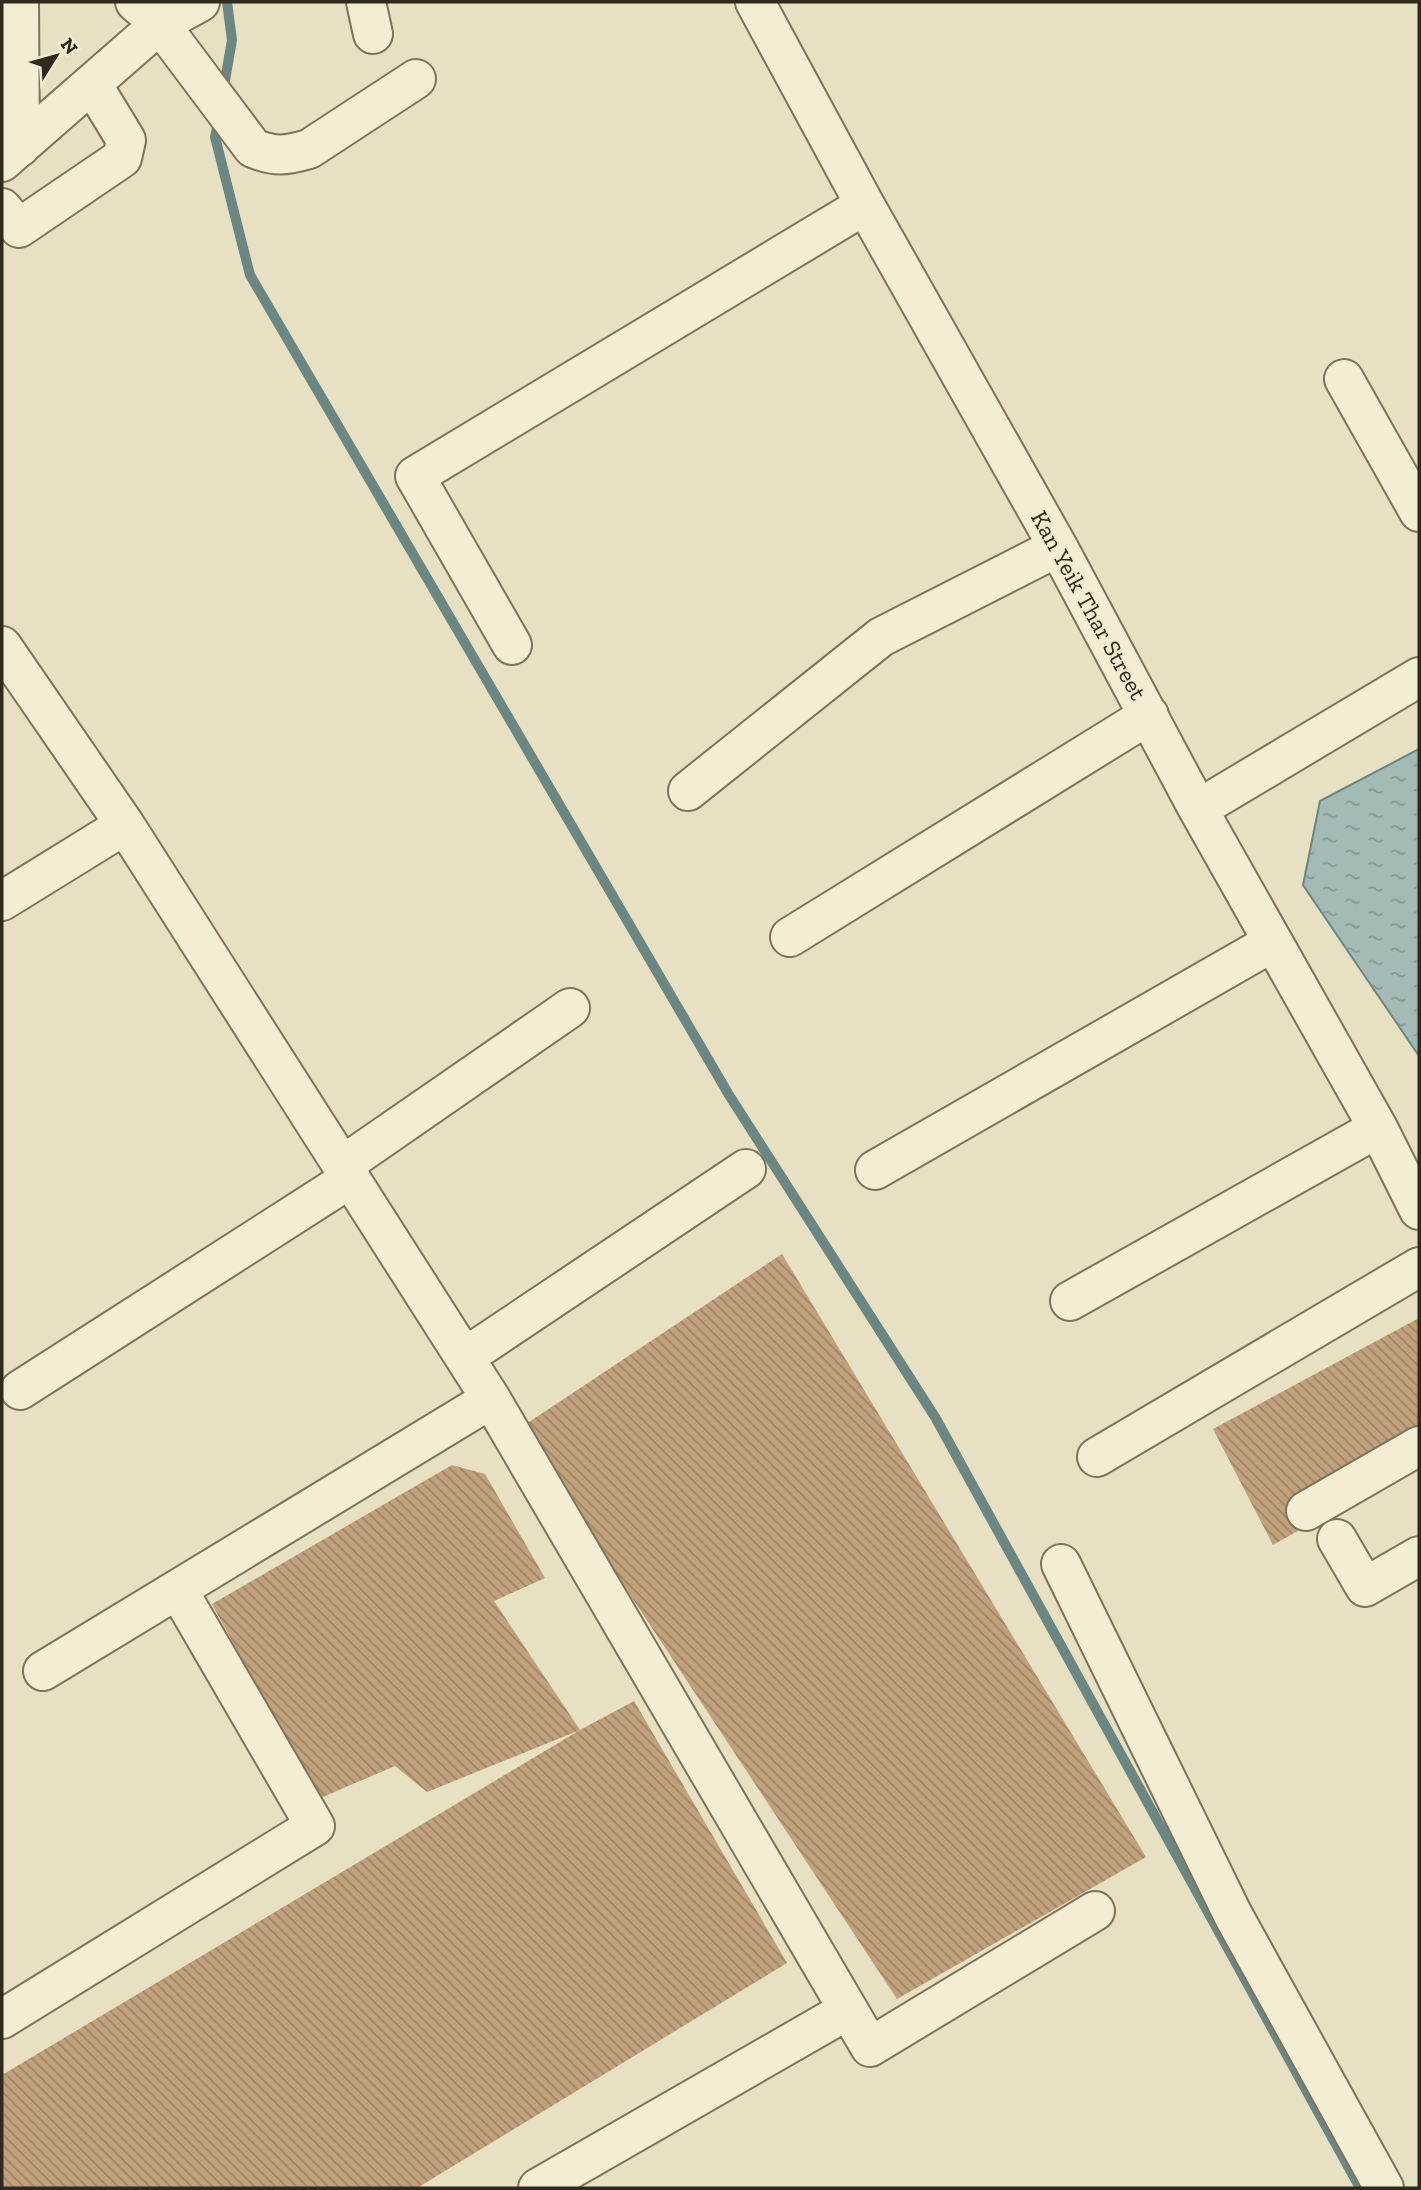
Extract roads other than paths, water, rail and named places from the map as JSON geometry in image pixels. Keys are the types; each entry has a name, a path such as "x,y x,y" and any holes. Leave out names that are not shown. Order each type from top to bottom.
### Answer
{"street":[{"path":"11,155 19,2"},
{"path":"11,155 92,84 148,13 200,2"},
{"name":"Kan Yeik Thar Street","path":"755,2 865,205 1058,547 1198,809 1378,1128 1419,1210"},
{"path":"148,13 253,148 270,155 289,155 309,149 416,79"},
{"path":"2,208 19,228 122,158 126,140 92,84"},
{"path":"512,645 415,476 865,205"},
{"path":"1344,379 1419,512"},
{"path":"688,791 881,637 1058,547"},
{"path":"2,646 125,825 465,1357 870,2047 1095,1911"},
{"path":"1198,809 1419,677"},
{"path":"790,937 1149,715"},
{"path":"2,901 125,825"},
{"path":"875,1170 1273,942"},
{"path":"20,1390 347,1171 570,1008"},
{"path":"1070,1301 1378,1128"},
{"path":"465,1357 746,1170"},
{"path":"1097,1457 1419,1268"},
{"path":"43,1671 491,1399"},
{"path":"1306,1511 1419,1446"},
{"path":"1337,1539 1365,1587 1419,1556"},
{"path":"1061,1564 1233,1915 1384,2188"},
{"path":"2,2019 315,1826 178,1590"},
{"path":"538,2188 848,2010"}],"water":[{"path":"1419,749 1419,1056 1303,885 1320,801"}],"waterway":[{"path":"223,92 232,40 227,2"},
{"path":"219,119 215,137 250,275 729,1095 935,1417 1360,2188"}]}
